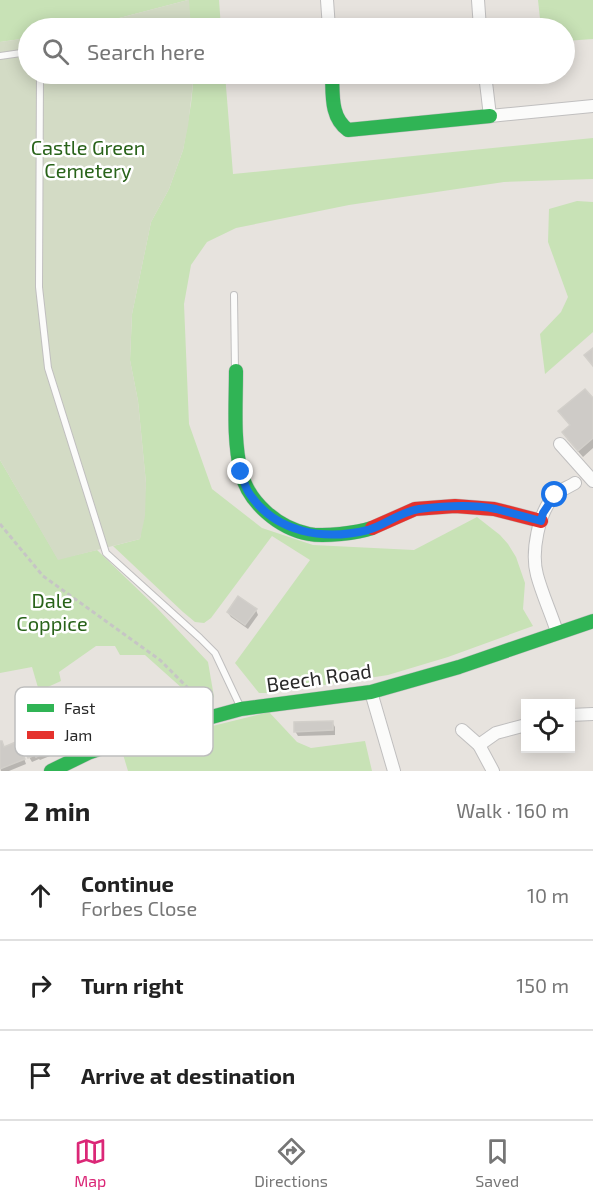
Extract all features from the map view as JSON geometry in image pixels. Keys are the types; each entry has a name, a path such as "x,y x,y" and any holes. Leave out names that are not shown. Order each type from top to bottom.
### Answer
{"street":[{"path":"327,0 328,18"},
{"path":"478,0 479,18"},
{"path":"333,84 337,121 341,127 348,130 593,106"},
{"path":"486,84 490,116"},
{"path":"236,371 237,446 241,472 248,492 262,508 282,524 309,534 344,534 370,529 416,509 455,506 494,509 541,521"},
{"path":"560,444 593,481"},
{"path":"557,632 536,573 535,553 543,513 555,495 575,483"},
{"name":"Beech Road","path":"213,716 241,709 371,692 459,667 593,621"},
{"path":"371,692 394,771"},
{"path":"575,715 593,714"},
{"path":"479,745 496,733 521,725"},
{"path":"462,730 479,745 493,771"},
{"name":"Beech Road","path":"51,771 82,756"}],"lane":[{"path":"0,56 18,53"},
{"path":"40,84 39,287 48,368 106,553 215,653 241,709"},
{"path":"234,295 236,371"}],"path":[{"path":"0,524 43,576 160,660 187,687"}],"green space":[{"path":"0,0 188,0 119,18 18,18 18,39 0,42"},
{"path":"188,0 219,0 220,18 190,18"},
{"path":"188,0 190,18 119,18"},
{"path":"538,0 593,0 593,39 575,40 575,18 540,18"},
{"name":"Castle Green Cemetery","path":"18,39 18,84 193,84 183,150 169,189 151,222 132,314 130,360 138,401 146,483 145,516 140,539 58,560 0,460 0,42"},
{"path":"193,84 226,84 233,174 593,138 593,179 504,182 349,205 236,228 207,242 191,265 184,304 189,424 212,489 262,528 313,545 414,550 477,517 500,535 516,557 525,583 523,609 533,626 448,657 388,675 273,693 259,693 235,663 310,560 272,536 211,618 204,623 195,622 183,612 113,546 140,539 146,483 138,401 130,360 132,314 151,222 169,189 183,150"},
{"path":"577,201 593,202 593,332 545,374 540,334 561,312 568,297 548,242 549,209"},
{"name":"Dale Coppice","path":"0,460 58,559 97,550 208,662 212,687 181,687 145,655 120,655 115,646 96,646 59,672 61,681 48,687 38,687 32,667 0,673"},
{"path":"269,712 297,742 311,748 365,741 372,771 128,771 124,756 213,756 213,726"}],"building":[{"path":"593,348 593,366 584,355"},
{"path":"585,389 593,398 593,438 578,451 562,432 570,425 558,411"},
{"path":"238,596 257,609 245,625 227,612"},
{"path":"333,721 333,730 294,732 294,722"},
{"path":"0,741 4,747 15,742 15,756 24,756 25,759 0,769"}],"traffic: fast":[{"path":"332,84 335,112 342,125 348,130 490,116"},
{"path":"236,371 238,460 245,483 257,503 286,526 309,534 340,534 372,528"},
{"path":"213,717 241,709 371,692 459,667 593,621"},
{"path":"51,771 82,756"}],"traffic: jam":[{"path":"372,528 415,509 455,506 494,509 541,521"}],"route":[{"path":"241,472 248,492 262,508 282,524 309,534 344,534 370,529 416,509 455,506 494,509 541,521 543,513 555,495"}]}
